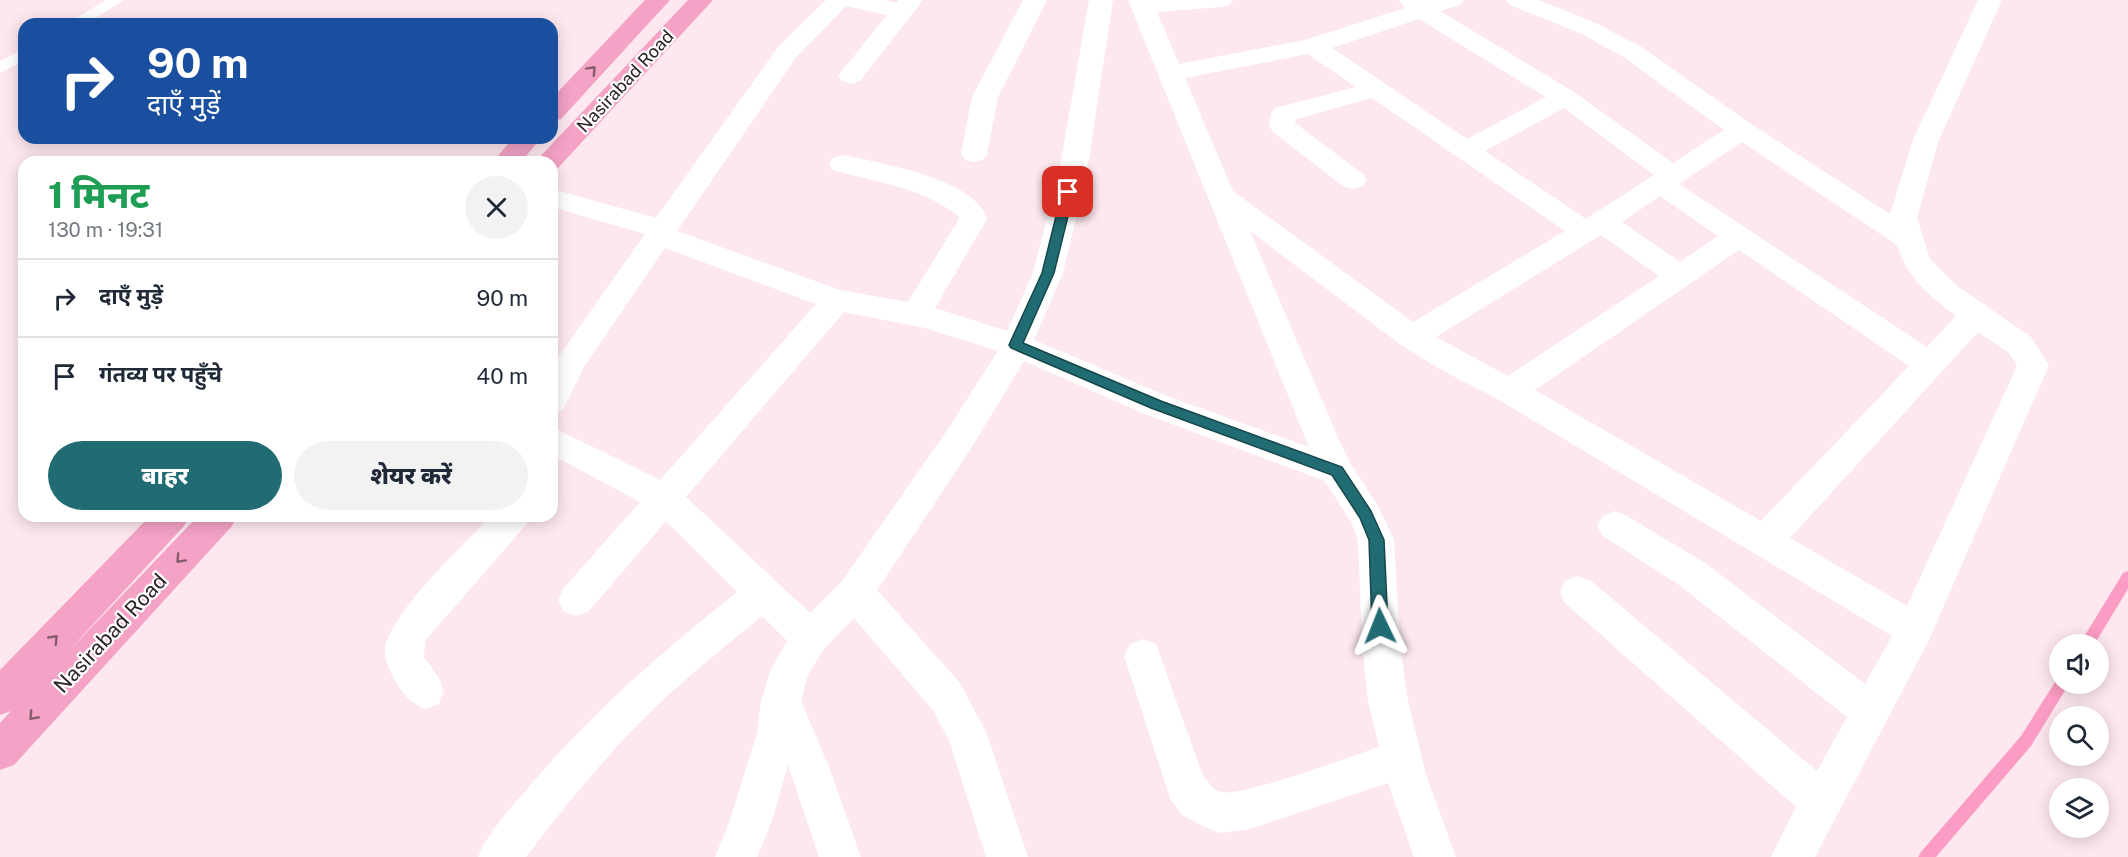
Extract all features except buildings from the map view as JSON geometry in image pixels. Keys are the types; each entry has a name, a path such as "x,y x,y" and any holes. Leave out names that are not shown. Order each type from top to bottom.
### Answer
{"highway":[{"name":"Nasirabad Road","path":"558,107 658,0"},
{"name":"Nasirabad Road","path":"554,156 701,0"},
{"path":"512,156 522,144"},
{"name":"Nasirabad Road","path":"0,697 166,522"},
{"name":"Nasirabad Road","path":"0,751 214,522"}],"street":[{"path":"558,389 571,362 788,51 839,0"},
{"path":"851,0 907,6"},
{"path":"974,154 986,97 1035,0"},
{"path":"736,857 751,822 777,733 781,701 790,669 810,638 855,592 958,441 1007,365 1016,345 1051,261 1073,172 1101,0"},
{"path":"1221,0 1141,3 1218,194 1337,471 1366,516 1376,540 1381,644 1388,701 1406,775 1435,857"},
{"path":"1171,73 1313,46 1416,5 1452,0"},
{"path":"1518,0 1590,29 1634,53 1742,130 1908,239"},
{"path":"1792,857 1915,630 2033,365 2020,345 1975,315 1945,291 1917,263 1903,218 1926,140 1990,0"},
{"path":"1416,5 1565,98 1739,236 1929,364"},
{"path":"851,76 907,6"},
{"path":"1313,46 1464,151 1680,276"},
{"path":"1353,180 1282,126 1282,119 1284,114 1376,89"},
{"path":"1464,151 1565,98"},
{"path":"1412,338 1594,227 1742,130"},
{"path":"842,164 877,171 936,190 971,212 973,219 915,316"},
{"path":"1218,194 1412,338 1510,391 1915,630"},
{"path":"558,200 661,232 752,271 837,300 964,328 1016,345 1156,405 1337,471"},
{"path":"1510,391 1739,236"},
{"path":"576,600 837,300"},
{"path":"1764,542 1975,315"},
{"path":"558,443 664,498 810,638"},
{"path":"425,691 408,667 402,652 406,638 414,625 508,522"},
{"path":"1615,526 1692,574 1870,712"},
{"path":"499,857 539,805 590,747 648,690 762,592"},
{"path":"855,592 946,696 967,734 1007,857"},
{"path":"1578,592 1822,802"},
{"path":"1143,656 1185,784 1197,801 1220,813 1250,809 1403,759"},
{"path":"781,701 809,767 840,857"}],"lane":[{"path":"86,18 117,0"},
{"path":"0,68 18,58"}],"waterway":[{"path":"2093,634 2128,577"},
{"path":"1926,857 2026,741 2056,694"}],"route":[{"path":"1068,192 1048,273 1016,345 1156,405 1337,471 1366,516 1376,540 1380,626"}]}
